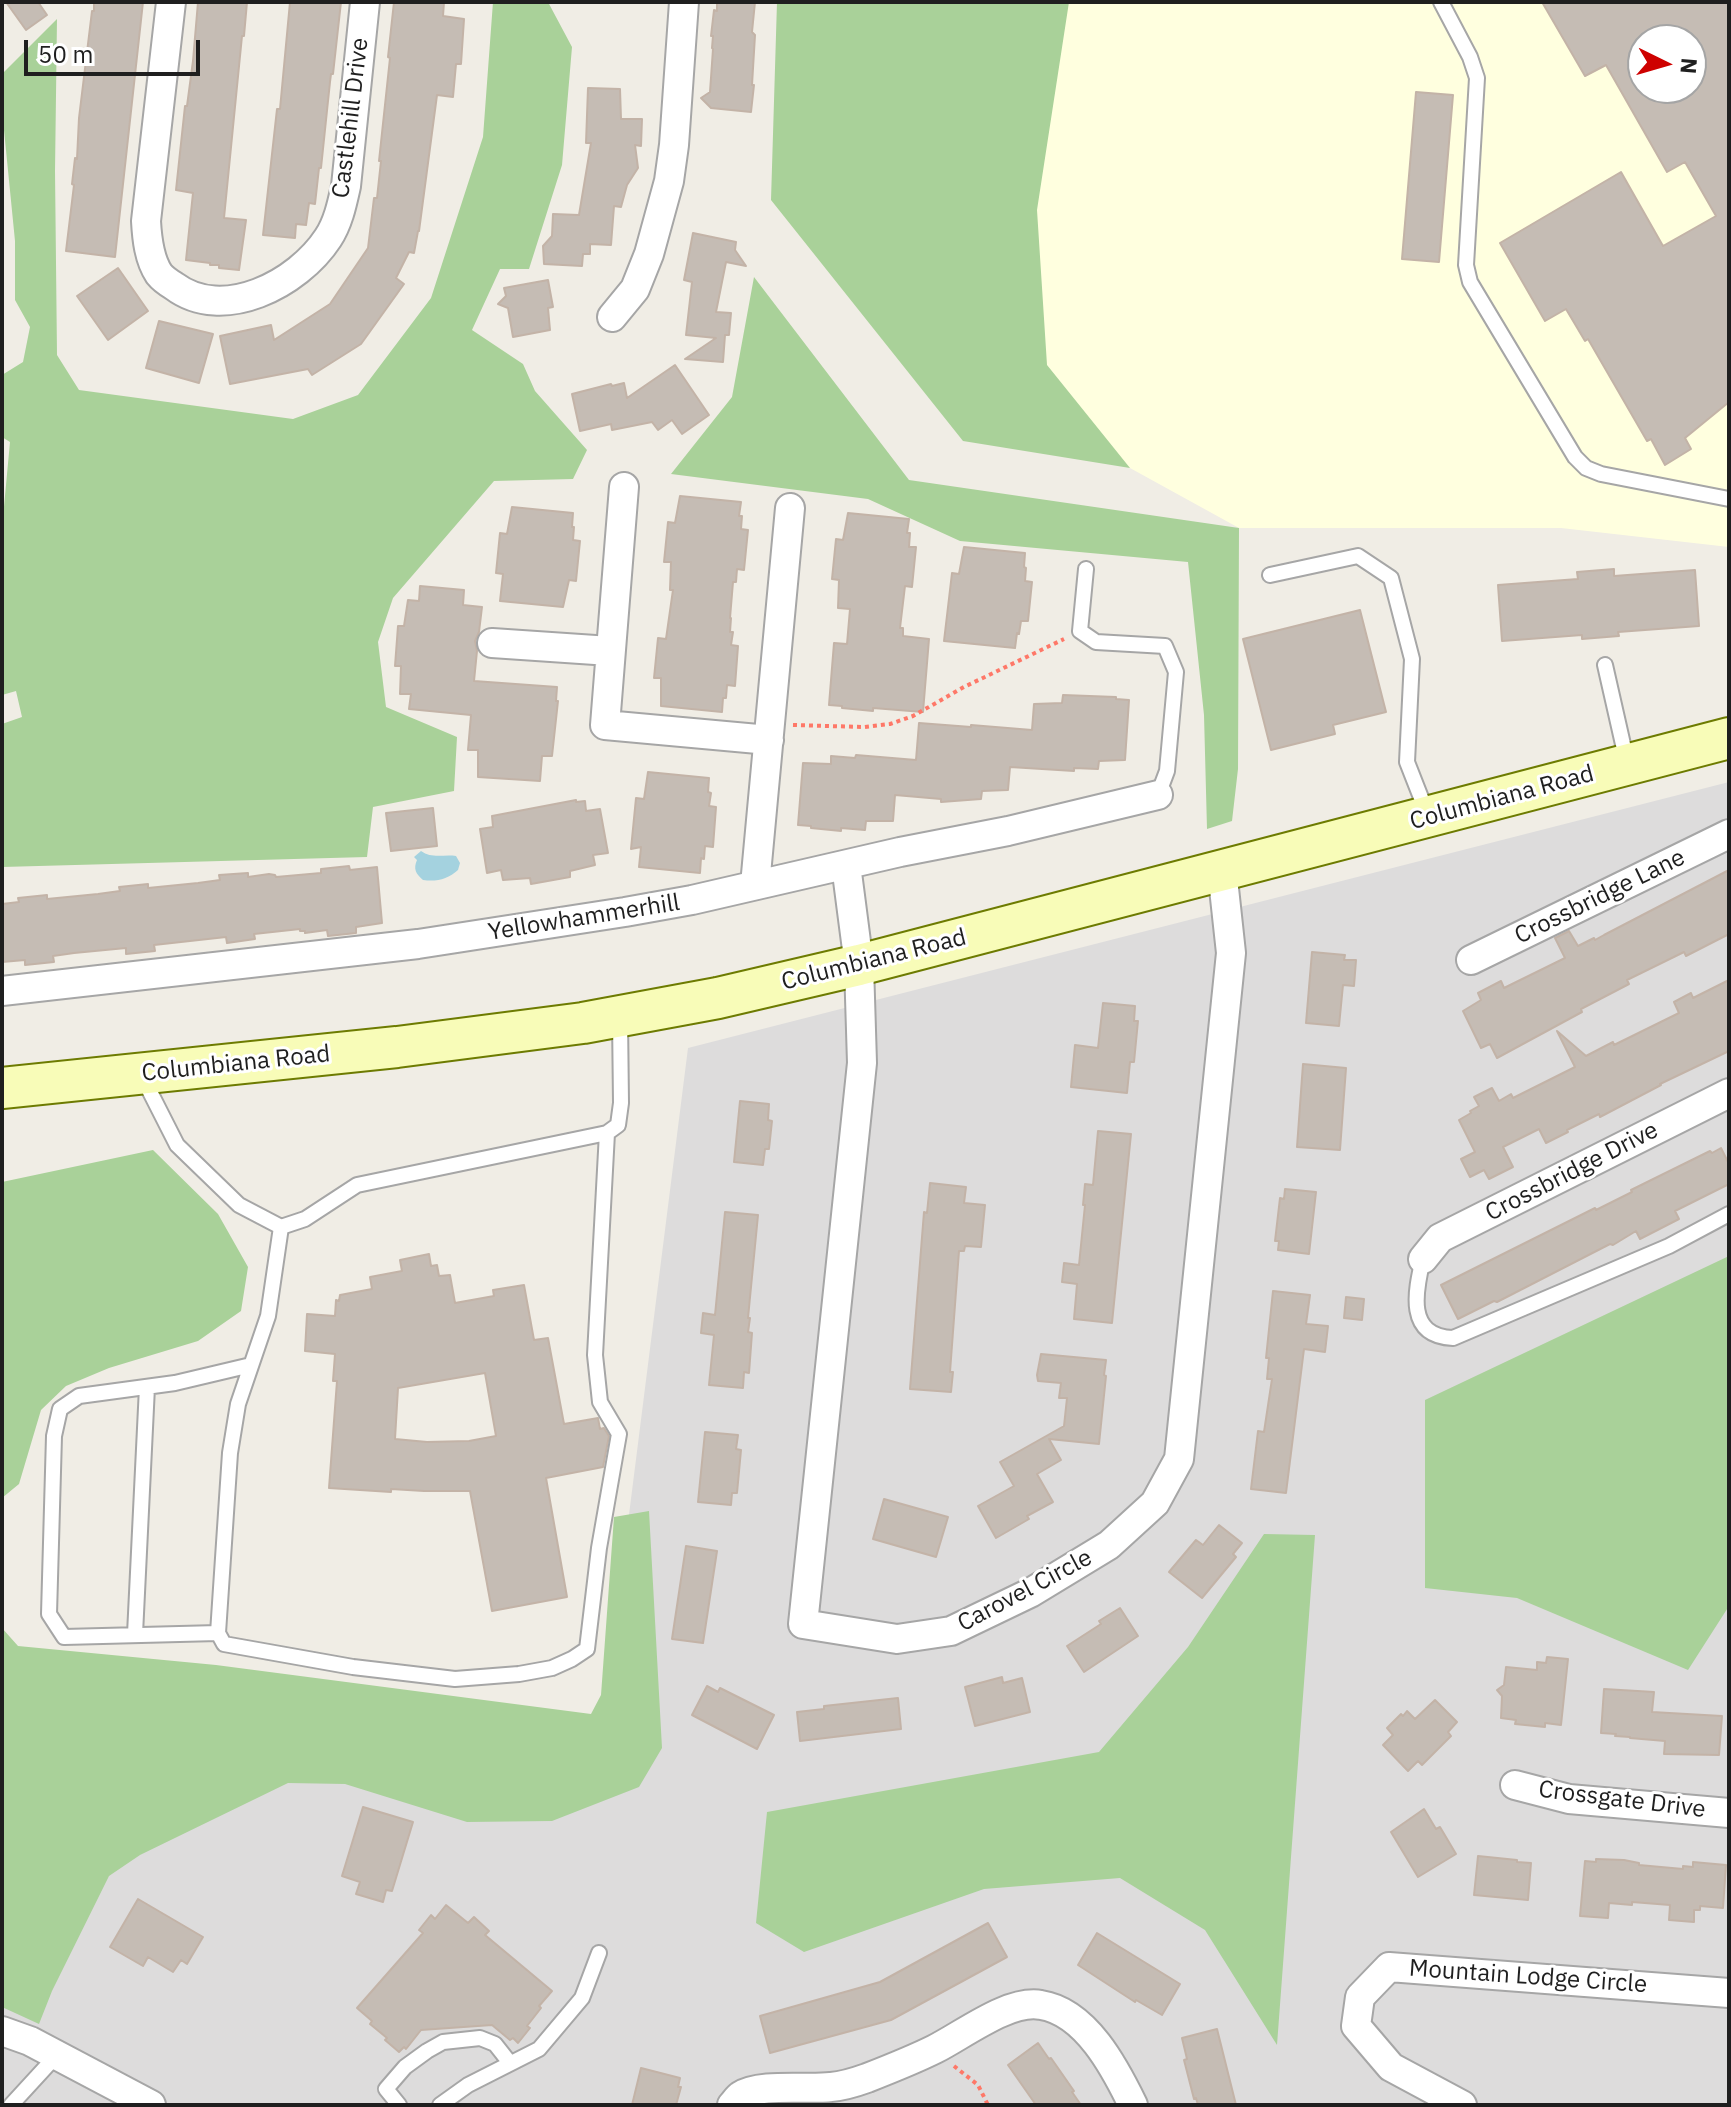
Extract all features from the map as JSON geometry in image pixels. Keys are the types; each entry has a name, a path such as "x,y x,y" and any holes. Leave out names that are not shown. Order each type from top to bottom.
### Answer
{"main road":[{"name":"Columbiana Road","path":"2,1088 397,1047 620,1017 718,998 859,965 1729,738"}],"street":[{"name":"Castlehill Drive","path":"171,2 146,221 148,241 160,276 194,298 214,301 236,299 275,285 310,261 329,237 346,186 365,2"},
{"path":"612,317 635,289 649,254 669,181 684,2"},
{"path":"624,487 605,725 769,732"},
{"path":"755,885 790,508"},
{"path":"492,643 610,651"},
{"name":"Yellowhammerhill","path":"2,991 418,944 678,903 1158,795"},
{"name":"Crossbridge Lane","path":"1471,960 1729,834"},
{"path":"846,865 859,965"},
{"name":"Carovel Circle","path":"859,965 862,1063 803,1624 897,1639 951,1631 1030,1593 1109,1545 1155,1503 1179,1459 1231,953 1222,870"},
{"name":"Crossbridge Drive","path":"1423,1259 1440,1238 1729,1093"},
{"name":"Crossgate Drive","path":"1515,1785 1569,1799 1729,1813"},
{"name":"Mountain Lodge Circle","path":"1462,2105 1391,2067 1356,2026 1360,1997 1389,1967 1729,1993"},
{"path":"732,2105 741,2095 762,2089 834,2087 872,2075 934,2050 1002,2012 1038,2004 1055,2009 1073,2020 1101,2049 1133,2105"},
{"path":"2,2031 30,2041 151,2105"}],"lane":[{"path":"1441,2 1470,57 1477,78 1466,265 1470,282 1575,457 1586,468 1601,474 1729,499"},
{"path":"1270,575 1358,556 1391,578 1412,659 1407,762 1429,817"},
{"path":"1086,569 1080,631 1096,642 1165,646 1176,672 1167,771 1158,795"},
{"path":"1605,665 1628,765"},
{"path":"141,1074 177,1145 239,1205 281,1227 305,1219 357,1185 607,1133 618,1125 621,1103 620,1017"},
{"path":"281,1227 268,1316 238,1404 230,1453 218,1633 224,1644 353,1667 455,1679 552,1668 587,1649 599,1548 619,1434 600,1402 595,1355 607,1133"},
{"path":"1423,1259 1416,1302 1420,1321 1427,1331 1436,1336 1453,1338 1669,1246 1729,1214"},
{"path":"218,1633 64,1637 49,1614 54,1436 60,1409 79,1396 175,1383 251,1365"},
{"path":"135,1634 147,1387"},
{"path":"440,2105 468,2085 539,2049 582,1998 599,1953"},
{"path":"399,2105 386,2089 405,2067 443,2042 480,2038 495,2044 510,2063"},
{"path":"11,2105 56,2056"}],"path":[{"path":"769,732 890,724 913,716 964,687 1080,631"},
{"path":"934,2050 978,2085 988,2105"}],"shaded area":[{"path":"1037,2 1729,2 1729,547 1561,528 1239,528 1130,468 1051,403 1013,282"},
{"path":"1729,782 1729,2105 2,2105 2,1703 600,1744 688,1048"}],"green space":[{"path":"493,2 548,2 572,47 562,165 529,269 500,269 472,330 523,364 535,391 587,450 573,479 494,481 393,598 378,642 386,707 457,737 454,791 373,807 367,857 2,867 2,724 22,717 16,691 2,695 2,528 10,442 2,437 2,375 23,362 30,327 15,300 15,241 2,110 2,74 57,19 57,355 79,390 293,419 358,395 431,298 483,137"},
{"path":"777,2 1069,2 1037,210 1047,365 1130,468 963,441 771,200"},
{"path":"754,277 909,480 1239,528 1238,769 1232,821 1207,829 1204,715 1188,562 960,541 868,499 671,474 732,397"},
{"path":"153,1150 218,1214 248,1267 241,1311 198,1341 109,1368 66,1386 41,1410 19,1484 2,1498 2,1182"},
{"path":"1729,1256 1729,1606 1688,1670 1517,1598 1425,1588 1425,1400"},
{"path":"649,1511 662,1748 639,1787 552,1821 467,1822 345,1784 288,1783 140,1855 109,1876 39,2024 2,2007 2,1628 18,1646 216,1665 591,1714 601,1695 614,1517"},
{"path":"1264,1534 1315,1535 1277,2045 1205,1930 1120,1878 984,1889 804,1952 756,1923 767,1812 1099,1752 1188,1647"}],"water":[{"path":"421,851 434,856 456,856 460,863 458,870 442,879 423,880 416,871 417,860 414,857"}],"building":[{"path":"6,2 38,2 47,15 26,30"},
{"path":"94,2 143,2 115,257 66,251"},
{"path":"198,2 247,2 224,218 246,220 239,270 186,260 193,193 176,190"},
{"path":"290,2 341,2 315,204 309,203 306,225 296,224 295,238 263,235"},
{"path":"394,2 444,2 443,16 464,19 461,64 456,64 453,97 437,95 419,231 414,253 409,252 396,278 404,284 361,344 312,375 308,369 230,384 220,336 271,325 274,340 330,304 368,248 381,161"},
{"path":"717,2 755,2 751,112 711,108 701,98 710,92 711,36"},
{"path":"1542,2 1729,2 1729,402 1685,438 1691,449 1665,465 1651,439 1647,441 1588,339 1585,341 1566,309 1545,321 1500,243 1621,172 1663,246 1716,216 1685,162 1667,172 1628,104 1707,104 1707,24 1627,24 1627,102 1606,65 1585,76"},
{"path":"588,88 620,89 621,119 642,119 641,146 635,145 638,168 627,185 621,207 614,206 611,245 590,244 590,254 583,254 582,266 544,264 543,246 552,236 553,214 579,215 591,143 586,143"},
{"path":"1416,92 1453,95 1439,262 1402,259"},
{"path":"693,233 736,242 735,250 746,266 726,262 716,312 731,313 723,362 685,359 716,338 686,335 692,282 684,280"},
{"path":"118,268 148,311 108,340 77,296"},
{"path":"548,280 553,307 548,308 550,330 513,337 508,308 498,304 506,296 504,288"},
{"path":"159,321 213,334 199,383 146,368"},
{"path":"675,365 709,415 682,434 672,420 658,430 652,422 612,430 611,424 580,431 572,394 624,383 627,398"},
{"path":"680,496 741,502 741,529 748,530 744,570 737,569 736,582 733,582 730,618 730,632 733,632 731,645 738,646 735,686 727,685 722,712 661,706 661,678 654,678 658,638 666,639 673,590 670,590 671,562 664,562 668,522 675,523"},
{"path":"512,507 573,513 573,540 580,541 576,581 569,580 563,607 500,601 503,574 496,573 500,533 507,534"},
{"path":"848,513 909,519 909,547 916,547 912,587 905,586 900,628 903,628 903,636 929,639 923,712 873,708 873,711 829,705 834,643 847,644 850,609 838,608 839,580 832,579 836,539 843,540"},
{"path":"964,547 1025,553 1025,581 1032,582 1028,621 1021,621 1015,648 944,641 952,573 959,574"},
{"path":"1614,569 1614,576 1695,570 1699,626 1618,632 1619,636 1582,639 1582,635 1502,641 1498,585 1578,579 1577,572"},
{"path":"420,586 464,590 463,605 482,607 475,641 474,681 557,687 552,756 542,756 540,781 478,777 478,750 468,750 471,715 409,709 411,694 400,694 401,666 395,666 398,626 404,626 408,600 419,601"},
{"path":"1360,610 1386,712 1333,725 1335,734 1271,750 1243,639"},
{"path":"1063,695 1129,700 1125,760 1099,761 1098,769 1074,768 1074,771 1010,767 1008,790 982,791 981,799 941,802 941,799 895,795 893,821 866,821 865,830 841,828 841,831 798,825 803,763 831,764 831,756 855,758 856,755 916,760 919,723 1032,730 1034,704 1062,703"},
{"path":"648,772 709,778 709,806 716,807 713,847 705,846 700,873 639,867 641,847 631,849 636,798 644,799"},
{"path":"576,800 585,801 586,811 600,809 608,853 593,855 595,865 570,871 570,877 531,884 530,878 503,880 501,870 487,873 480,829 493,827 492,816"},
{"path":"433,808 437,846 391,851 386,813"},
{"path":"349,866 350,870 377,867 382,923 356,927 356,933 328,936 327,930 305,933 300,929 254,934 255,939 227,943 226,937 154,945 155,951 126,954 126,948 53,956 54,962 25,965 25,960 2,962 2,904 19,902 18,898 47,895 47,899 120,891 119,887 148,884 148,888 198,883 220,880 219,875 248,873 248,877 269,874 276,877 321,873 321,869"},
{"path":"1729,870 1729,934 1627,980 1629,984 1497,1058 1490,1044 1481,1048 1463,1011 1481,1000 1478,993 1501,981 1504,988 1565,958 1555,938 1569,931 1578,946 1595,940"},
{"path":"1312,952 1345,955 1344,960 1356,960 1354,986 1343,985 1339,1026 1306,1023"},
{"path":"1729,980 1729,1051 1546,1143 1539,1129 1503,1147 1513,1167 1489,1179 1484,1170 1470,1177 1461,1159 1475,1152 1459,1120 1479,1106 1474,1097 1492,1088 1499,1101 1511,1094 1513,1098 1575,1067 1557,1031 1586,1056 1679,1013 1674,1002 1691,993 1693,998"},
{"path":"1103,1003 1135,1006 1134,1021 1138,1021 1127,1093 1071,1087 1075,1045 1098,1048"},
{"path":"1303,1064 1346,1068 1340,1150 1297,1147"},
{"path":"740,1101 769,1104 768,1120 772,1121 769,1149 765,1149 763,1165 734,1162"},
{"path":"1098,1131 1131,1134 1112,1323 1074,1319 1077,1284 1062,1282 1064,1263 1079,1265 1085,1184 1093,1185"},
{"path":"1721,1148 1729,1164 1729,1184 1675,1211 1679,1219 1640,1239 1636,1231 1458,1319 1441,1285"},
{"path":"930,1183 966,1187 964,1203 985,1205 981,1247 965,1246 964,1251 959,1251 951,1392 910,1389 924,1212 927,1213"},
{"path":"1285,1189 1316,1192 1309,1254 1278,1250 1279,1241 1275,1241 1280,1198 1284,1199"},
{"path":"725,1212 758,1215 748,1318 748,1332 752,1333 749,1373 744,1372 743,1388 709,1385 714,1335 701,1333 703,1313 715,1315"},
{"path":"429,1254 431,1266 437,1265 439,1276 450,1275 455,1303 494,1296 493,1290 524,1285 534,1340 548,1338 564,1424 598,1418 600,1429 604,1428 609,1436 603,1467 546,1478 567,1597 492,1611 470,1491 391,1489 391,1492 329,1488 337,1381 333,1381 335,1354 305,1351 307,1314 335,1316 336,1300 339,1301 340,1295 372,1289 370,1277 402,1271 400,1260","holes":["485,1373 496,1436 469,1441 395,1439 398,1388"]},
{"path":"1273,1291 1310,1295 1306,1324 1328,1326 1325,1352 1304,1349 1286,1493 1251,1489 1258,1431 1264,1432 1272,1379 1267,1379 1269,1358 1266,1358"},
{"path":"1346,1297 1364,1299 1362,1320 1344,1318"},
{"path":"1041,1354 1106,1360 1099,1444 1049,1439 1061,1460 1037,1474 1053,1502 996,1538 978,1506 1014,1486 1000,1462 1064,1426 1067,1398 1059,1398 1061,1383 1038,1381"},
{"path":"705,1432 738,1435 736,1449 741,1450 737,1493 732,1493 731,1505 698,1502"},
{"path":"884,1499 948,1517 936,1557 873,1539"},
{"path":"1219,1525 1242,1543 1233,1554 1236,1557 1202,1598 1169,1572 1196,1540 1203,1545"},
{"path":"686,1546 717,1551 703,1643 672,1639"},
{"path":"1120,1608 1138,1636 1084,1672 1067,1646"},
{"path":"1547,1657 1568,1659 1561,1725 1515,1724 1516,1720 1501,1718 1502,1696 1497,1690 1504,1685 1506,1667 1537,1670 1537,1662 1546,1663"},
{"path":"1002,1677 1003,1683 1022,1678 1030,1712 975,1726 965,1687"},
{"path":"707,1686 718,1692 720,1688 774,1715 757,1749 692,1715"},
{"path":"1604,1689 1654,1692 1652,1712 1722,1716 1719,1755 1664,1754 1665,1741 1601,1733"},
{"path":"898,1698 901,1729 800,1741 797,1712"},
{"path":"1435,1700 1457,1722 1448,1732 1451,1736 1422,1765 1418,1761 1408,1771 1383,1745 1393,1735 1387,1728 1407,1711 1415,1719"},
{"path":"363,1807 413,1822 392,1891 386,1890 383,1902 356,1894 360,1882 342,1876"},
{"path":"1424,1809 1436,1829 1440,1827 1456,1854 1418,1877 1391,1832"},
{"path":"1478,1856 1531,1863 1528,1900 1474,1895"},
{"path":"1596,1859 1683,1869 1683,1866 1693,1867 1693,1862 1726,1865 1723,1908 1700,1906 1700,1910 1694,1910 1694,1922 1669,1920 1670,1905 1632,1902 1632,1905 1609,1903 1608,1918 1580,1916 1585,1861 1596,1862"},
{"path":"138,1899 203,1937 187,1964 181,1960 173,1972 148,1957 143,1966 110,1947"},
{"path":"446,1905 468,1923 474,1917 489,1931 485,1935 552,1991 539,2006 541,2008 527,2026 530,2028 518,2043 492,2025 421,2030 406,2049 404,2047 399,2052 357,2008 423,1933 419,1930 431,1915 435,1919"},
{"path":"988,1923 1007,1957 891,2020 770,2053 760,2016 880,1982"},
{"path":"1097,1933 1180,1984 1162,2015 1135,2002 1078,1965"},
{"path":"1217,2029 1236,2105 1198,2105 1184,2060 1187,2059 1182,2038"},
{"path":"1038,2043 1081,2105 1036,2105 1008,2065"},
{"path":"641,2068 680,2078 676,2105 632,2105"}]}
